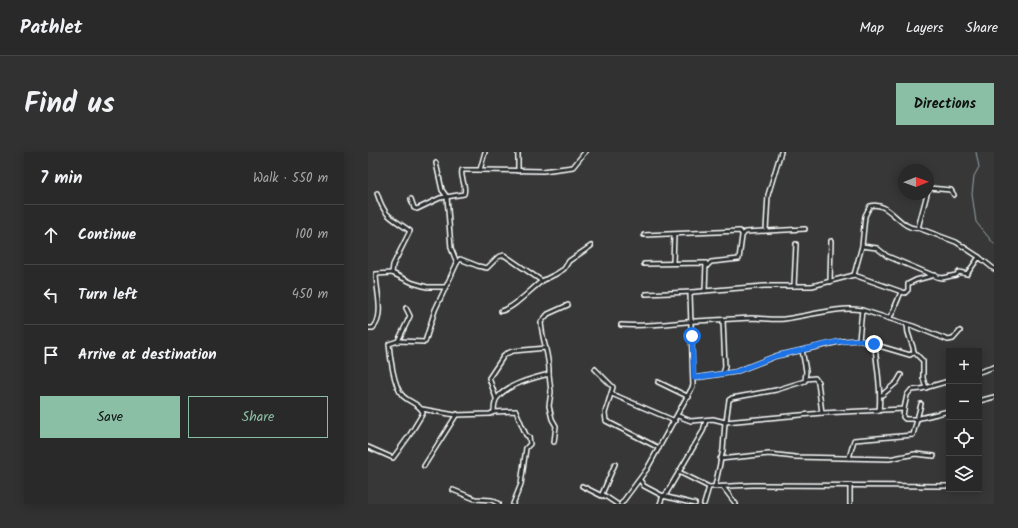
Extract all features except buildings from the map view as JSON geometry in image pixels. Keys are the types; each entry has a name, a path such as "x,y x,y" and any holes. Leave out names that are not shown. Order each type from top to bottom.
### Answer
{"street":[{"path":"480,170 485,152"},
{"path":"518,152 518,171"},
{"path":"411,200 414,208 417,209 430,201 464,194 465,191 461,174 462,170 543,171 573,167 585,152"},
{"path":"766,230 768,195 781,152"},
{"path":"436,163 442,190 444,195 447,197 451,248 457,263"},
{"path":"934,187 950,190 954,195"},
{"path":"377,193 382,208 387,216 410,231 393,265 392,273"},
{"path":"918,228 925,200"},
{"path":"854,275 862,246 865,216 870,206 874,204 883,207 909,227 918,228 956,242 994,269"},
{"path":"705,291 707,266 711,262 739,259 742,236 745,232 806,229"},
{"path":"644,235 740,232 742,236"},
{"path":"673,263 674,235"},
{"path":"830,282 831,241"},
{"path":"794,286 796,244"},
{"path":"501,311 508,310 527,292 542,281 564,269 568,261 591,246"},
{"path":"862,246 876,248 887,256 942,278 956,275 959,272 967,274 979,257"},
{"path":"513,504 521,484 526,448 530,444 516,411 494,412 490,414 457,414 422,409 411,403 400,390 391,363 389,346 392,342 398,341 425,342 435,310 460,259 487,268 498,257 504,255 542,281"},
{"path":"644,264 705,262 707,266"},
{"path":"368,328 373,328 378,324 379,310 376,274 392,273 413,283 427,287 445,287"},
{"path":"646,294 794,286 830,282 854,275 901,292 905,292 908,290 908,284 935,275"},
{"path":"621,504 640,480 694,386 690,296 692,292"},
{"path":"888,318 892,314 901,292"},
{"path":"554,442 556,426 552,419 549,406 551,392 549,357 541,322 548,314 568,305"},
{"path":"398,341 410,316 406,308"},
{"path":"621,325 647,326 751,318 782,319 854,308 906,324 948,340 953,340 960,330"},
{"path":"858,340 862,310"},
{"path":"723,320 725,367 723,374"},
{"path":"906,324 907,336 913,344 914,352 923,361 923,378 926,388"},
{"path":"694,378 735,372 776,356 843,341 858,340 906,355 910,355 914,352"},
{"path":"874,344 876,370 882,395 879,410"},
{"path":"494,412 496,398 489,378 505,354 513,351 546,348"},
{"path":"802,350 806,379"},
{"path":"982,371 994,367"},
{"path":"595,369 613,386 612,394 605,413 606,421 659,448"},
{"path":"496,398 512,386 549,374"},
{"path":"882,395 897,382 901,375"},
{"path":"715,486 729,400 732,398 776,390 806,379 815,378 818,382 822,413"},
{"path":"658,382 689,397"},
{"path":"946,382 909,392 904,408 904,417 906,419 916,419 946,411"},
{"path":"612,394 674,421"},
{"path":"982,400 994,396"},
{"path":"849,458 854,440 913,435 916,419 922,404"},
{"path":"678,416 694,422 713,419 725,422 822,413 904,408"},
{"path":"368,447 392,458 409,436 423,413 422,409"},
{"path":"424,466 457,414"},
{"path":"660,504 663,496 672,486 703,431 706,420"},
{"path":"720,459 769,454 795,457 889,459 915,454 934,456"},
{"path":"602,496 616,464"},
{"path":"679,472 709,487 752,485 946,486"},
{"path":"640,480 644,486 663,496 695,504"},
{"path":"850,485 850,504"},
{"path":"582,486 617,504"},
{"path":"704,504 709,487"},
{"path":"723,487 736,504"},
{"path":"453,490 475,499 492,500 498,504"}],"waterway":[{"path":"976,152 979,167 974,176 972,194 976,222 994,244"}],"route":[{"path":"692,336 694,378 735,372 776,356 836,342 858,340 874,344"}]}
